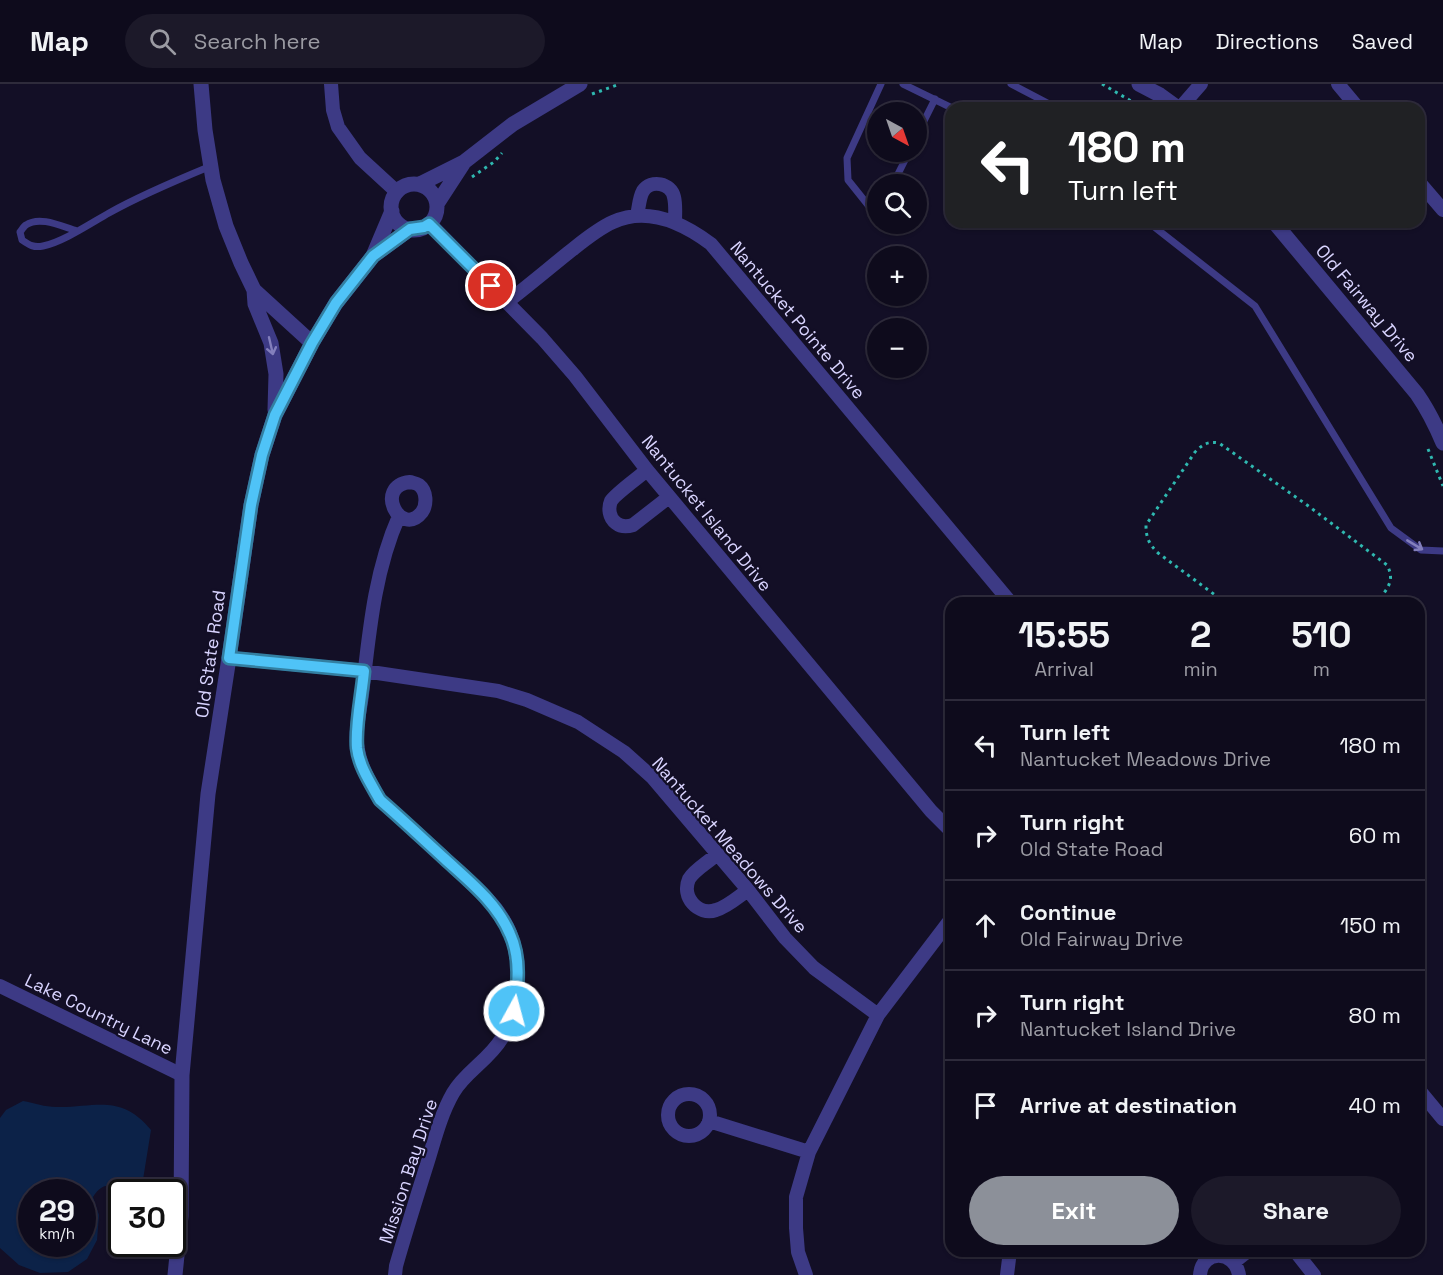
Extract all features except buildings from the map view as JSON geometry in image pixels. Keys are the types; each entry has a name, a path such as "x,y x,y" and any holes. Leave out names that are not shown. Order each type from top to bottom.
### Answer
{"street":[{"path":"201,84 213,180 226,226 254,290 255,304 271,343 276,374 275,415"},
{"path":"331,84 333,110 338,127 360,158 397,192"},
{"path":"1139,84 1165,102"},
{"path":"1176,102 1201,84"},
{"path":"1338,84 1353,102"},
{"path":"420,184 464,162 513,124 584,91"},
{"path":"437,204 464,162"},
{"path":"254,290 312,343 336,303 373,256 392,211 393,197 397,192 410,184 420,184 435,197 437,204 437,211 429,224 424,227 410,229 404,227 394,218 392,211"},
{"path":"637,215 643,191 653,184 662,184 668,187 674,197 675,222"},
{"path":"1425,189 1443,210"},
{"name":"Nantucket Pointe Drive","path":"507,302 592,235 614,221 637,215 656,217 675,222 694,232 711,244 1006,597"},
{"name":"Nantucket Island Drive","path":"429,224 542,338 575,376 647,470 931,812 945,825"},
{"name":"Old Fairway Drive","path":"1279,228 1417,394 1425,405 1443,443"},
{"path":"373,256 410,229"},
{"name":"Old State Road","path":"175,1275 181,1216 182,1075 208,794 251,505 262,455 275,415 312,343"},
{"path":"647,470 612,501 609,512 612,520 622,526 633,525 669,496"},
{"name":"Mission Bay Drive","path":"395,1275 441,1120 454,1092 471,1071 489,1056 502,1038 514,1011 518,982 517,957 511,935 499,912 472,884 380,800 370,783 357,748 364,671 376,593 389,538 399,516"},
{"name":"Nantucket Meadows Drive","path":"229,658 364,671 498,691 578,722 624,752 652,777 748,890 785,938 814,968 878,1015"},
{"path":"717,854 690,878 687,893 692,903 698,908 712,912 748,890"},
{"path":"806,1275 798,1252 796,1197 809,1152 878,1015 945,927"},
{"name":"Lake Country Lane","path":"0,986 182,1075"},
{"path":"1425,1097 1443,1119"},
{"path":"709,1121 809,1152"},
{"path":"1007,1275 1009,1257"},
{"path":"1200,1275 1203,1263 1213,1257"},
{"path":"1225,1257 1237,1268"},
{"path":"1300,1257 1314,1275"}],"lane":[{"path":"867,204 848,180 847,158 881,84"},
{"path":"903,84 945,104"},
{"path":"1011,84 1046,102"},
{"path":"927,114 934,99"},
{"path":"77,231 43,221 25,225 20,232 22,240 35,247 46,246 77,231 133,201 211,166"},
{"path":"1156,228 1255,306 1391,528 1421,550 1443,551"}],"path":[{"path":"584,91 595,92 620,84"},
{"path":"1102,84 1133,102"},
{"path":"466,183 494,162 508,147"},
{"path":"1218,597 1158,553 1150,545 1146,535 1146,525 1195,452 1202,445 1211,442 1219,443 1387,565 1392,573 1391,581 1381,597"}],"water":[{"path":"23,1101 52,1107 107,1105 129,1111 140,1118 151,1130 143,1179 108,1179 108,1186 96,1193 96,1179 18,1179 18,1257 88,1257 68,1272 40,1273 19,1265 0,1248 0,1118 6,1110"},
{"path":"96,1206 99,1215 96,1242"}],"route":[{"path":"491,286 429,224 410,229 373,256 336,303 312,343 275,415 262,455 251,505 229,658 364,671 357,748 370,783 380,800 472,884 499,912 511,935 517,957 518,982 514,1011"}]}
